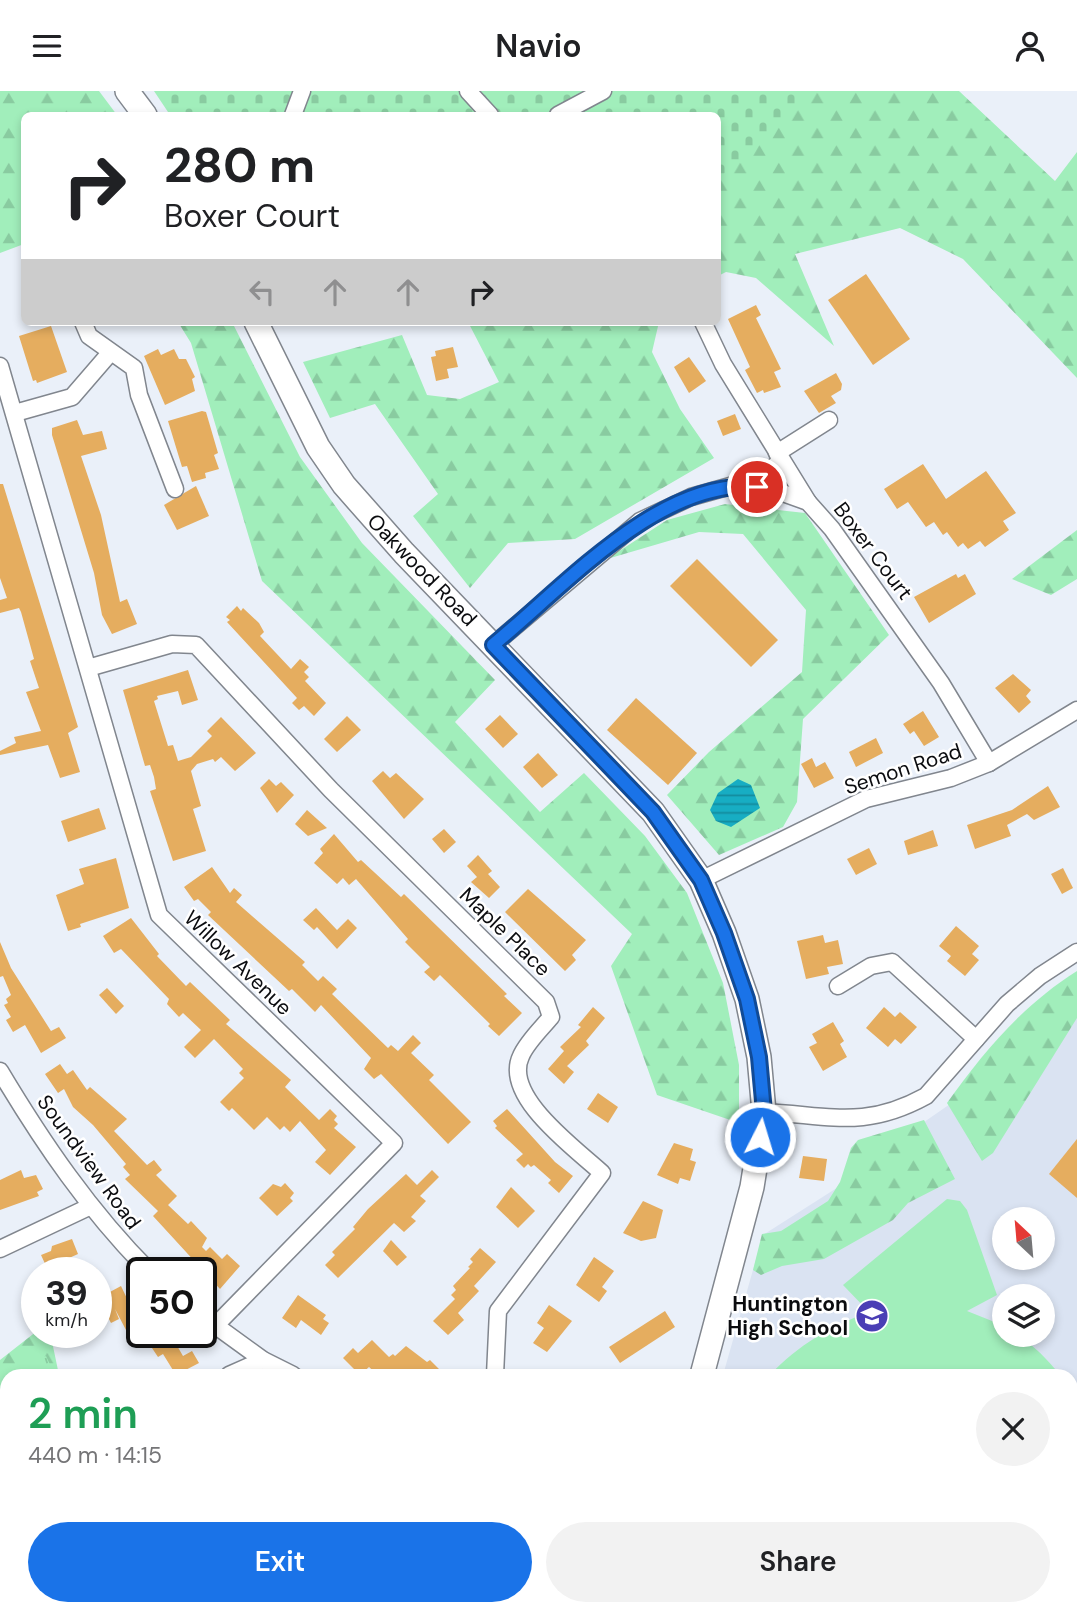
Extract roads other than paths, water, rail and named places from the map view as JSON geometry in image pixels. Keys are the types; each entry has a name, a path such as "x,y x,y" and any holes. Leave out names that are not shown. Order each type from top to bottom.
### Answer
{"main road":[{"path":"127,91 143,112"},
{"name":"Oakwood Road","path":"258,326 318,447 344,485 373,521 653,812 701,880 724,933 747,999 759,1057 764,1112 752,1187 704,1369"}],"street":[{"path":"294,112 302,91"},
{"path":"468,91 487,112"},
{"path":"564,112 603,91"},
{"path":"85,326 89,336 110,353 128,361 134,369 139,395 175,489"},
{"path":"706,326 723,364 808,502"},
{"path":"15,413 72,397 110,353"},
{"name":"Willow Avenue","path":"0,366 159,915 394,1143 217,1324"},
{"path":"757,487 779,456 829,420"},
{"name":"Boxer Court","path":"493,645 640,521 691,497 734,485 769,488 808,502 832,529 889,606 989,763"},
{"name":"Maple Place","path":"88,668 173,644 196,645 331,790 546,1002 551,1017 521,1055 516,1075 523,1095 602,1173 498,1311 495,1369"},
{"name":"Semon Road","path":"701,880 866,799 951,778 989,763 1077,710"},
{"path":"764,1112 841,1120 886,1114 926,1096 976,1039 1032,983 1077,953"},
{"path":"838,986 871,966 892,962 976,1039"},
{"name":"Soundview Road","path":"0,1071 40,1137 91,1206 137,1257"},
{"path":"0,1249 91,1206"},
{"path":"217,1327 263,1360 281,1369"},
{"path":"243,1369 263,1360"}],"water":[{"path":"738,779 751,785 760,808 731,827 716,821 710,810 718,793"}],"place":[{"name":"Huntington High School","path":"872,1316"}]}
